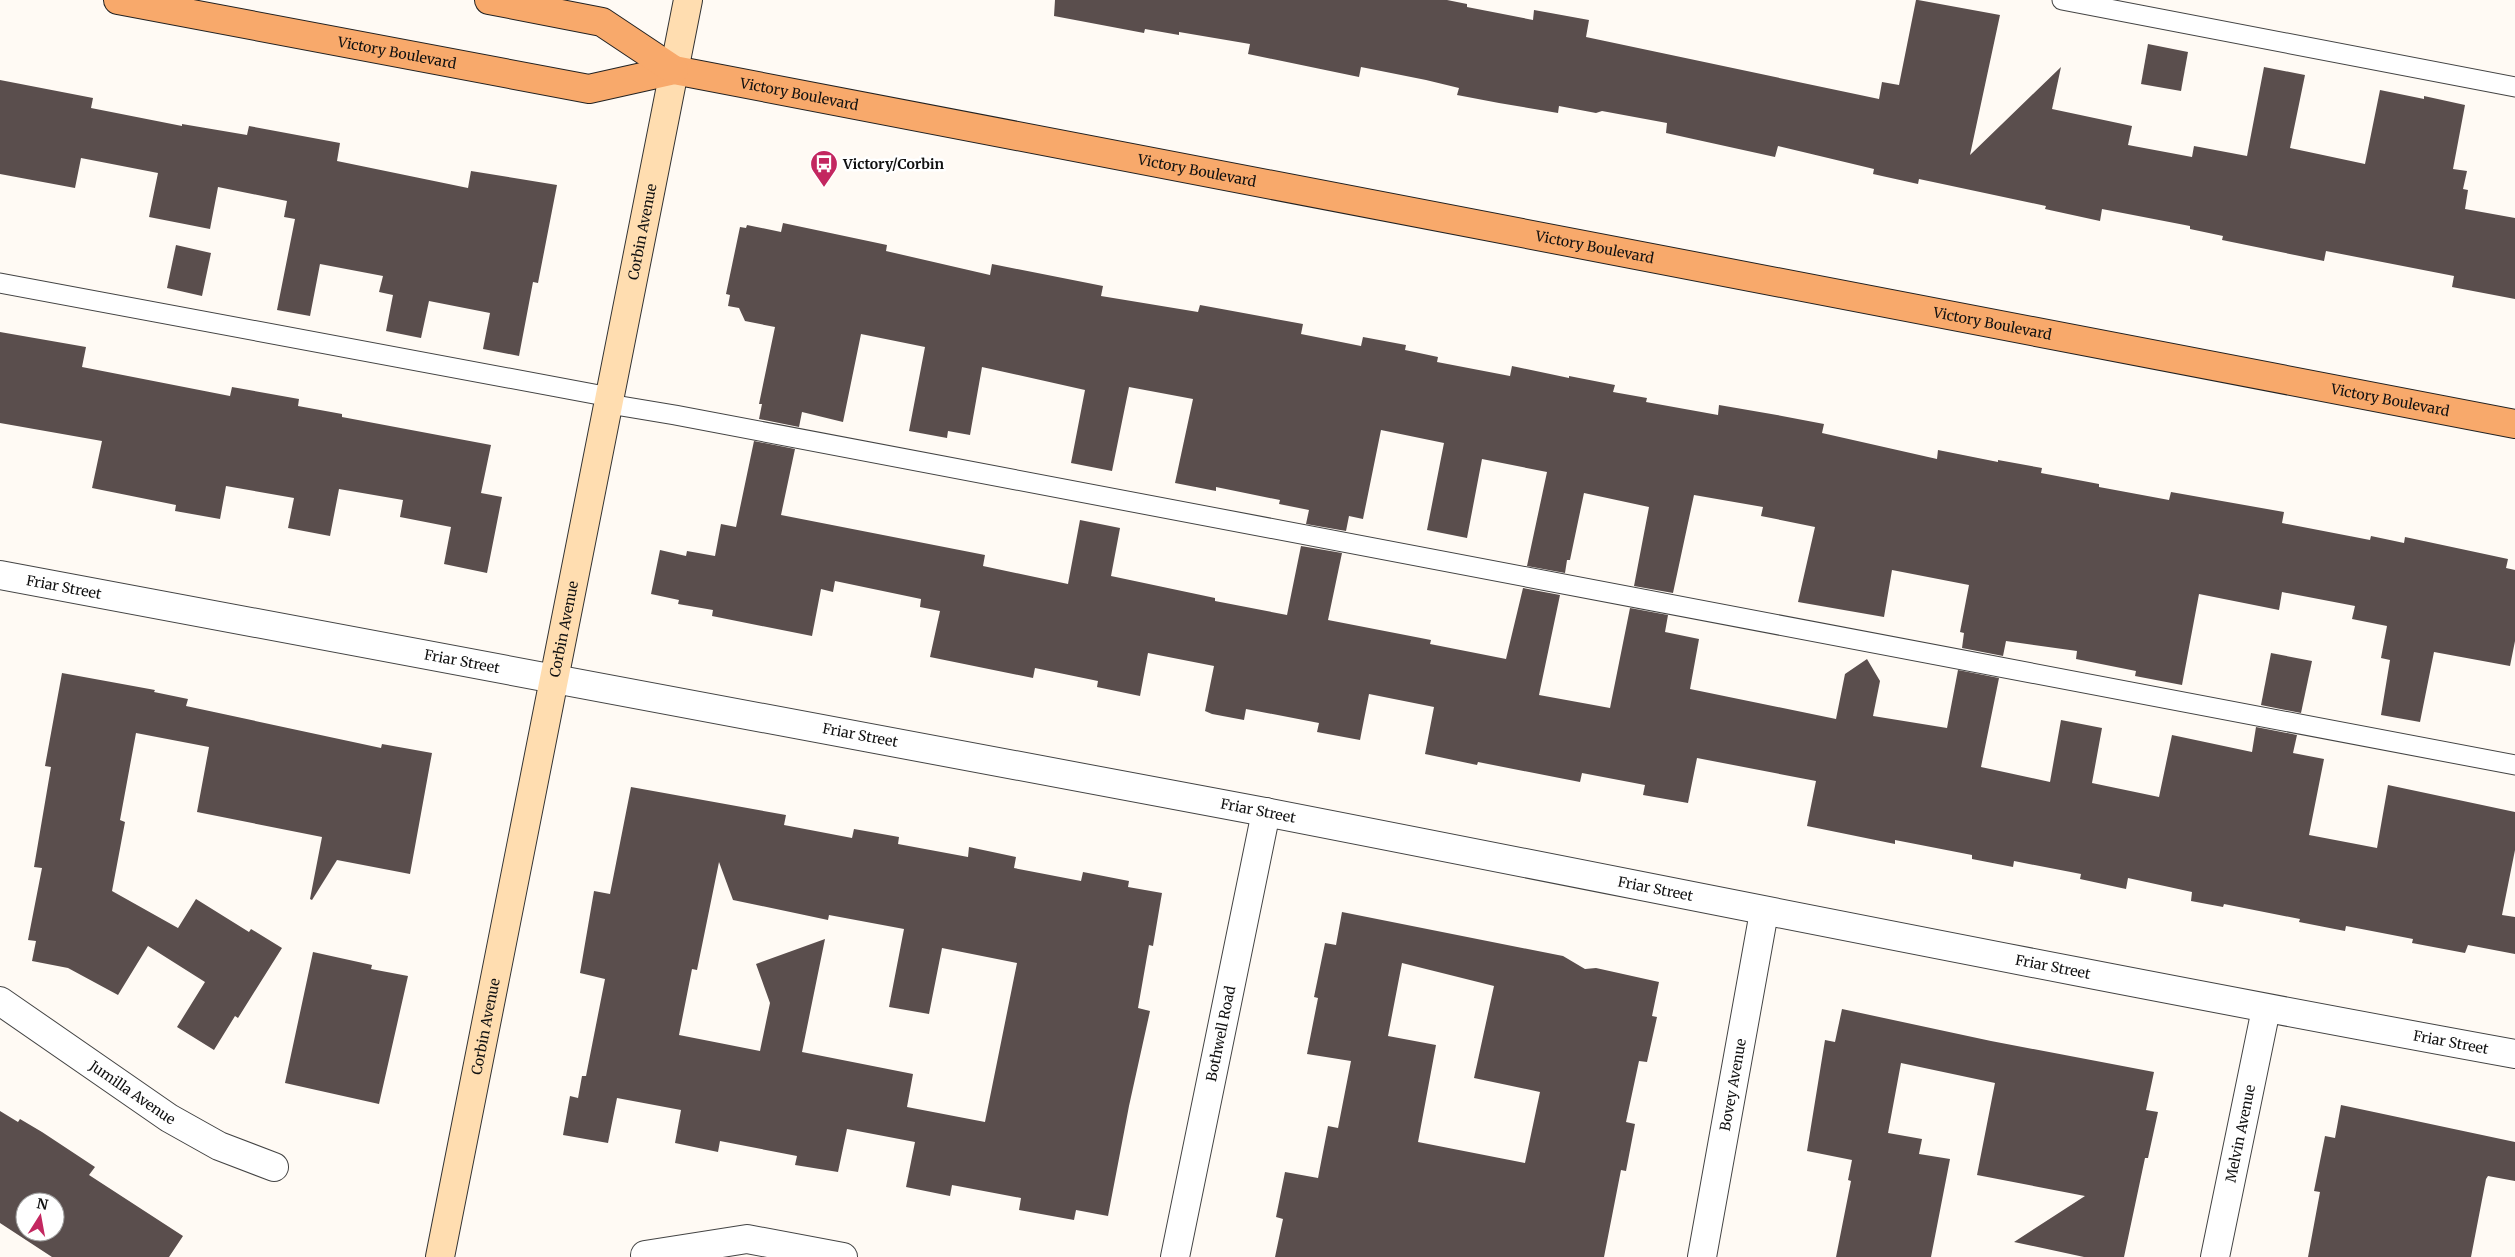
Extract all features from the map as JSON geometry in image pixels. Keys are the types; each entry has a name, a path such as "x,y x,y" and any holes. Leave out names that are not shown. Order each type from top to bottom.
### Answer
{"main road":[{"name":"Victory Boulevard","path":"118,0 589,89 674,70"},
{"name":"Victory Boulevard","path":"489,0 602,22 674,70 2515,424"},
{"name":"Corbin Avenue","path":"440,1257 688,0"}],"street":[{"name":"Friar Street","path":"1,580 554,679 1266,812 1764,912 2266,1009 2515,1054"},
{"name":"Bothwell Road","path":"1175,1257 1266,812"},
{"name":"Bovey Avenue","path":"1702,1257 1764,912"},
{"name":"Jumilla Avenue","path":"0,1001 169,1118 219,1146 274,1167"},
{"name":"Melvin Avenue","path":"2216,1257 2266,1009"},
{"path":"645,1254 747,1238 843,1257"}],"lane":[{"path":"2062,0 2515,87"},
{"path":"0,283 2515,765"}],"building":[{"path":"1055,0 1447,0 1467,4 1467,7 1533,20 1534,10 1589,20 1586,37 1879,99 1882,82 1899,85 1916,0 1918,0 2000,15 1970,155 2061,67 2052,109 2132,126 2128,145 2192,157 2194,146 2247,156 2264,67 2305,75 2290,148 2365,164 2380,90 2424,99 2424,96 2465,105 2453,169 2467,171 2463,189 2468,190 2465,209 2515,218 2515,299 2452,287 2454,276 2326,251 2324,261 2222,240 2223,236 2190,229 2190,226 2102,209 2100,221 2045,209 2046,206 1919,179 1918,184 1873,174 1874,169 1778,146 1775,157 1666,133 1667,123 1602,111 1596,113 1559,106 1558,113 1499,103 1457,95 1459,88 1361,67 1359,77 1248,54 1250,44 1179,32 1179,35 1145,29 1144,33 1054,16"},
{"path":"2148,44 2188,52 2181,91 2141,84"},
{"path":"0,80 93,98 91,108 182,126 182,124 247,135 249,126 340,143 337,161 468,188 471,171 557,185 538,283 533,282 519,356 483,349 490,313 429,301 421,338 386,331 393,295 379,292 383,276 320,264 310,316 277,310 295,219 284,217 287,201 218,187 210,229 149,217 158,173 81,158 75,188 0,174"},
{"path":"783,223 887,245 886,251 990,275 992,264 1103,286 1101,296 1198,312 1200,305 1303,324 1301,334 1361,346 1363,337 1406,345 1405,350 1438,357 1437,362 1510,376 1512,366 1569,378 1569,376 1615,385 1613,392 1647,398 1646,402 1718,415 1719,405 1824,424 1822,433 1937,459 1938,450 1998,462 1998,460 2042,468 2041,473 2099,484 2099,487 2169,500 2171,492 2284,512 2282,523 2370,540 2371,536 2404,543 2405,537 2508,559 2506,568 2515,570 2515,641 2510,666 2434,652 2420,722 2381,715 2390,660 2381,658 2387,626 2352,619 2355,606 2282,592 2279,610 2199,594 2182,685 2135,676 2136,671 2076,659 2077,651 2006,641 2003,656 1962,648 1964,633 1960,632 1969,585 1892,570 1884,617 1798,602 1815,527 1761,516 1763,507 1694,495 1673,593 1634,586 1649,507 1584,493 1570,560 1567,560 1565,573 1527,566 1547,472 1482,459 1467,538 1427,530 1444,443 1381,430 1363,519 1349,516 1346,531 1306,524 1309,510 1279,504 1280,500 1216,487 1216,491 1175,483 1193,399 1129,387 1112,471 1071,463 1085,390 982,367 970,435 948,431 947,438 909,431 925,347 861,334 843,422 802,412 799,427 759,419 762,404 759,404 775,327 745,321 739,308 728,306 730,295 726,294 740,227 746,228 747,225 781,232"},
{"path":"176,245 211,253 202,296 167,288"},
{"path":"0,332 86,347 82,367 230,396 232,387 299,399 298,406 342,414 342,417 491,445 481,493 502,497 487,573 444,564 451,527 400,517 403,500 339,489 330,536 288,528 294,498 226,486 220,519 175,511 176,505 92,488 102,441 0,423"},
{"path":"754,441 795,449 781,515 985,555 983,566 1068,584 1080,520 1120,528 1111,576 1215,598 1215,601 1287,615 1301,546 1342,553 1328,620 1431,640 1430,644 1506,659 1523,588 1560,595 1539,695 1610,708 1630,608 1668,615 1665,632 1699,639 1690,689 1836,719 1845,674 1867,659 1880,681 1873,716 1947,728 1958,670 1999,678 1981,767 2050,782 2061,720 2102,728 2092,783 2159,797 2172,735 2252,752 2256,727 2297,735 2293,753 2324,759 2309,835 2377,848 2388,785 2515,812 2515,850 2502,915 2515,917 2515,954 2468,945 2465,953 2412,943 2413,939 2346,926 2345,931 2299,922 2300,919 2224,904 2223,907 2191,901 2192,892 2128,878 2126,889 2080,879 2081,874 2014,861 2013,867 1972,859 1972,855 1895,840 1895,844 1807,826 1816,781 1697,758 1688,803 1643,795 1645,785 1582,773 1580,782 1478,762 1477,765 1425,754 1434,707 1369,694 1360,740 1317,732 1319,723 1246,709 1244,720 1212,714 1205,711 1214,666 1148,653 1140,696 1097,687 1098,681 1035,668 1033,678 930,657 940,611 920,607 921,599 835,581 833,592 821,589 812,636 712,616 713,610 678,604 679,600 651,594 660,550 686,556 687,551 715,556 721,524 736,527"},
{"path":"2271,653 2312,661 2301,713 2261,705"},
{"path":"62,673 155,690 154,692 188,699 186,706 381,748 382,744 432,753 410,874 337,860 312,900 310,899 322,837 197,812 209,747 136,733 120,820 125,822 112,891 178,928 196,899 249,932 251,929 282,948 238,1018 235,1016 214,1050 177,1027 205,982 148,946 118,995 68,968 32,961 36,941 28,940 42,868 34,867 51,767 45,766"},
{"path":"631,787 786,815 784,825 852,838 854,829 899,837 898,844 968,857 969,847 1016,857 1014,868 1081,881 1083,872 1129,881 1128,887 1162,893 1153,946 1149,945 1138,1008 1150,1011 1129,1106 1108,1216 1076,1210 1074,1220 1019,1210 1021,1198 952,1185 950,1196 906,1187 915,1142 847,1129 838,1172 795,1165 797,1156 720,1141 718,1152 675,1143 681,1110 617,1098 608,1143 563,1135 570,1096 578,1098 582,1076 586,1076 605,979 580,973 594,891 610,894","holes":["719,862 733,900 828,920 829,915 904,929 889,1007 929,1014 942,948 1017,963 985,1122 907,1107 913,1074 802,1052 825,939 756,964 770,1003 760,1051 679,1035 692,969 697,970"]},
{"path":"1342,912 1563,956 1585,969 1596,968 1659,982 1652,1016 1657,1017 1647,1062 1639,1061 1626,1122 1635,1124 1626,1171 1621,1170 1604,1257 1275,1257 1283,1219 1276,1217 1285,1172 1318,1178 1328,1126 1338,1128 1351,1061 1307,1054 1318,998 1314,997 1325,943 1336,945","holes":["1402,963 1494,986 1474,1078 1540,1092 1525,1163 1418,1142 1436,1045 1388,1036"]},
{"path":"313,952 372,965 371,969 408,976 379,1104 285,1083"},
{"path":"1842,1009 1991,1041 2154,1072 2146,1110 2158,1112 2148,1158 2145,1158 2124,1257 2084,1257 2014,1242 2085,1196 1977,1175 1995,1083 1901,1063 1888,1133 1922,1139 1919,1154 1950,1159 1931,1257 1836,1257 1851,1181 1848,1180 1852,1160 1807,1151 1825,1040 1835,1042"},
{"path":"2341,1105 2515,1142 2515,1181 2488,1176 2486,1179 2471,1257 2308,1257 2320,1192 2314,1191 2325,1136 2335,1138"},
{"path":"0,1111 18,1122 20,1119 95,1167 89,1175 183,1236 169,1257 52,1257 29,1242 65,1242 65,1192 15,1192 15,1233 0,1223"}],"place":[{"name":"Victory/Corbin","path":"824,188"}]}
